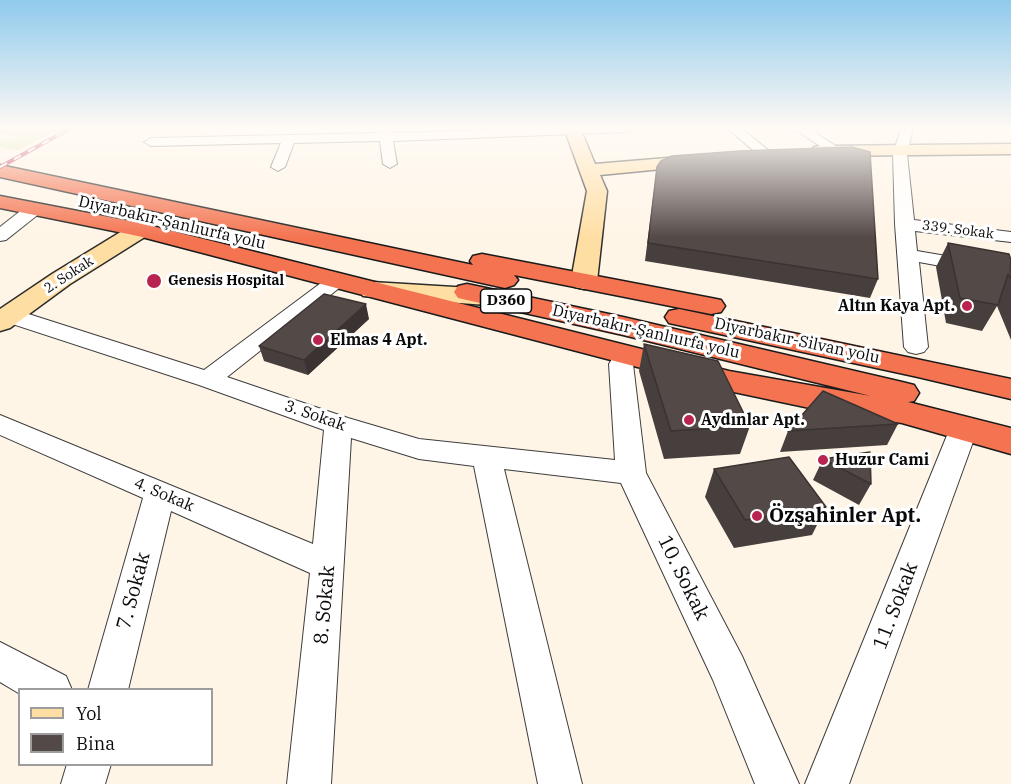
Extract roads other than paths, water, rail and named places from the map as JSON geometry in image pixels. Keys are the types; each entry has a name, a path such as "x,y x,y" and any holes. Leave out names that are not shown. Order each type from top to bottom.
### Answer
{"highway":[{"path":"46,165 397,244 583,289 916,347 1011,367"},
{"name":"D360","path":"0,171 583,289"},
{"name":"Diyarbakır-Şanlıurfa yolu","path":"0,185 623,326 1011,417"},
{"path":"0,202 140,230 729,381 824,400 902,412 1011,441"},
{"path":"178,208 288,220"},
{"name":"Diyarbakır-Silvan yolu","path":"583,289 1011,389"}],"street":[{"path":"583,289 597,191 586,165"},
{"path":"588,170 647,165"},
{"path":"902,165 904,224 909,255 916,347"},
{"path":"0,236 34,209"},
{"name":"339. Sokak","path":"904,224 1011,237"},
{"name":"2. Sokak","path":"4,319 61,279 140,230"},
{"path":"909,255 1011,273"},
{"path":"208,379 336,281"},
{"path":"368,289 487,297"},
{"name":"3. Sokak","path":"4,319 208,379 338,425 418,449 631,473"},
{"name":"10. Sokak","path":"621,364 631,473 728,670 777,784"},
{"name":"4. Sokak","path":"0,424 328,565"},
{"name":"8. Sokak","path":"309,784 338,425"},
{"name":"11. Sokak","path":"827,784 964,428"},
{"path":"487,457 560,784"},
{"name":"7. Sokak","path":"109,688 160,493"},
{"path":"0,661 48,688"},
{"path":"83,784 88,766"}],"railway":[{"path":"0,167 4,165"}],"place":[{"name":"Genesis Hospital","path":"154,281"},
{"name":"Altın Kaya Apt.","path":"967,306"},
{"name":"Elmas 4 Apt.","path":"318,340"},
{"name":"Aydınlar Apt.","path":"689,420"},
{"name":"Huzur Cami","path":"823,460"},
{"name":"Özşahinler Apt.","path":"757,516"}]}
